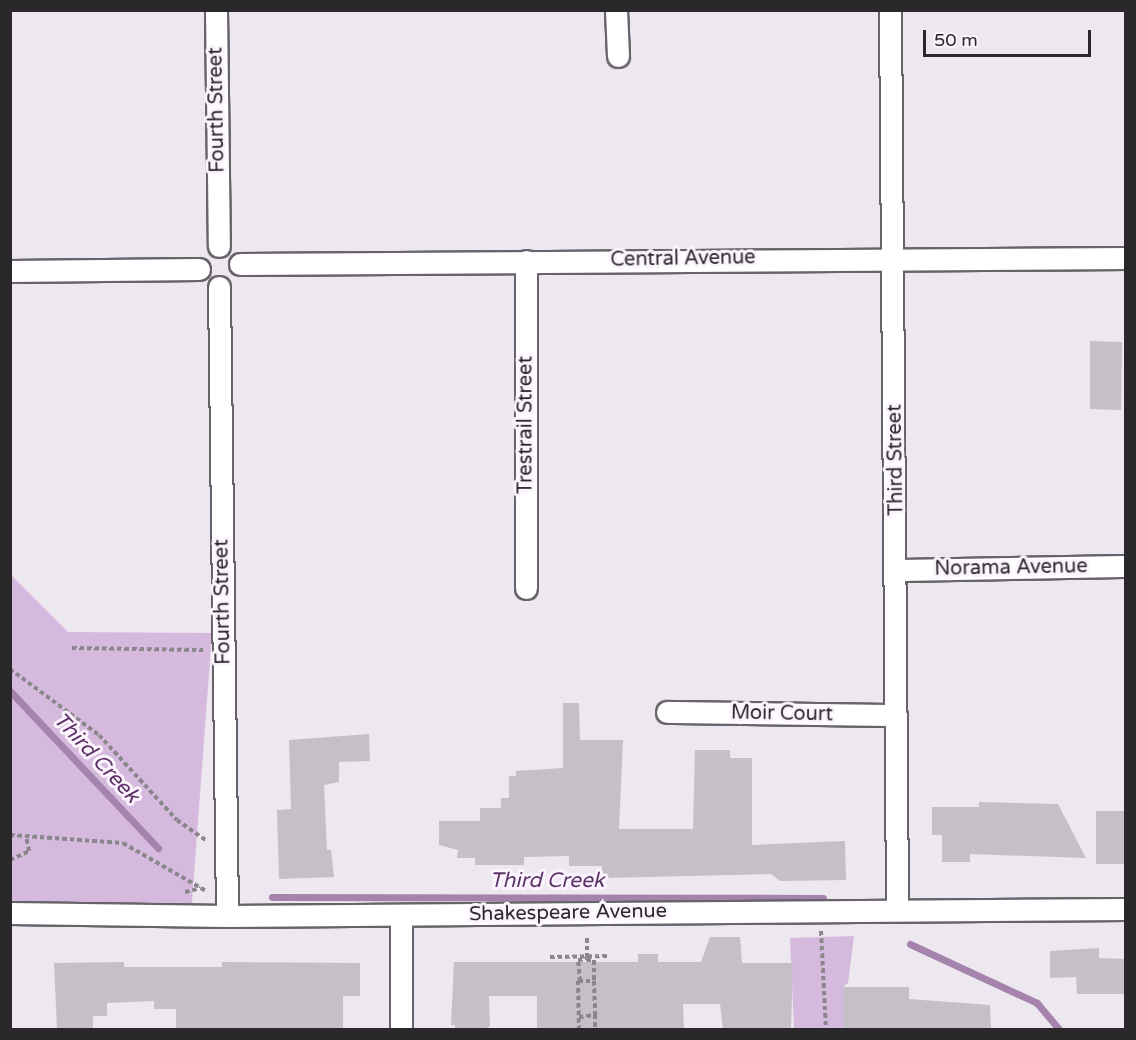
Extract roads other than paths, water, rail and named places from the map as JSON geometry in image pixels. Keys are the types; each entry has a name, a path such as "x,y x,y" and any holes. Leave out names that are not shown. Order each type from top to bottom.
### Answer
{"street":[{"name":"Fourth Street","path":"216,10 219,246"},
{"path":"616,10 618,56"},
{"name":"Third Street","path":"890,10 897,570 897,910"},
{"path":"219,246 235,253 240,264 233,282 219,287 204,280 199,269 206,251 219,246"},
{"name":"Central Avenue","path":"240,264 894,257 1125,258"},
{"name":"Trestrail Street","path":"526,261 526,588"},
{"path":"10,271 199,269"},
{"name":"Fourth Street","path":"219,287 227,911"},
{"name":"Norama Avenue","path":"897,570 1125,566"},
{"name":"Moir Court","path":"667,712 896,715"},
{"name":"Shakespeare Avenue","path":"10,913 227,911 400,915 1125,909"},
{"path":"400,915 401,1029"}],"waterway":[{"name":"Third Creek","path":"10,691 158,848"},
{"name":"Third Creek","path":"272,897 823,898"},
{"name":"Third Creek","path":"910,944 1037,1003 1060,1030"}]}
